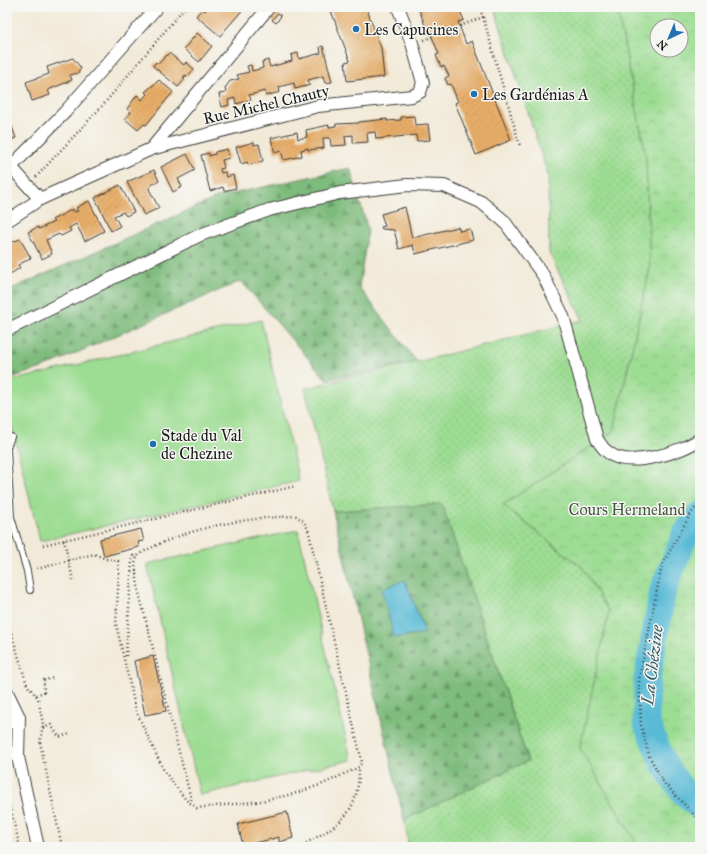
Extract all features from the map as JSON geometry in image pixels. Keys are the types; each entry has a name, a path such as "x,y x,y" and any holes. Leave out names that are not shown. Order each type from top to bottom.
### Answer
{"street":[{"path":"40,199 9,169 65,112 157,7"},
{"path":"150,148 269,7"},
{"name":"Rue Michel Chauty","path":"7,222 40,199 150,148 318,106 412,96 420,92 424,83 412,43 398,7"},
{"path":"7,330 200,235 269,210 340,193 407,185 444,186 481,202 504,221 543,275 563,316 596,439 609,454 626,460 662,456 691,445 700,439"},
{"path":"7,692 19,717 18,757 38,847"},
{"path":"7,724 19,717"}],"lane":[{"path":"7,447 11,437"},
{"path":"7,451 12,517 30,590"}],"path":[{"path":"27,186 104,104 185,7"},
{"path":"479,7 520,146"},
{"path":"697,7 700,15"},
{"path":"460,26 483,17"},
{"path":"42,545 296,486"},
{"path":"700,502 690,515 662,565 639,679 641,725 649,756 664,784 700,821"},
{"path":"126,665 125,649 133,556 137,557 174,538 220,524 264,518 296,516 303,521 308,529 362,762 359,767 359,786 353,804 342,821 299,847"},
{"path":"64,540 73,580"},
{"path":"26,571 94,554 106,560 118,561 119,573 116,624 136,711 153,750 168,776 186,800 197,808 262,801 323,784 359,767"},
{"path":"137,557 135,564 139,593 192,803"},
{"path":"7,618 27,685 36,695 40,704 43,728 40,742 62,847"},
{"path":"36,695 44,692 44,680 54,678"},
{"path":"43,728 51,726 59,737 70,734"},
{"path":"7,795 20,847"}],"green space":[{"path":"494,7 617,7 646,156 650,268 614,431 503,505 583,568 609,612 580,748 639,847 409,847 404,820 528,760 442,505 333,511 305,388 417,362 583,320 549,253 548,175"},
{"name":"Cours Hermeland","path":"617,7 700,7 700,847 639,847 580,748 609,612 583,568 503,505 614,431 650,268 646,156"},
{"path":"350,168 368,230 359,287 417,362 327,380 241,281 42,368 7,379 7,291 218,197"},
{"name":"Stade du Val de Chezine","path":"261,320 299,481 40,541 7,406 7,382"},
{"path":"442,504 528,761 404,820 333,511"},
{"path":"298,530 351,760 200,795 147,564"}],"water":[{"path":"405,580 425,633 394,638 382,589"}],"building":[{"path":"208,7 245,7 220,36 196,16 202,9 205,11"},
{"name":"Les Capucines","path":"334,7 366,7 381,48 384,77 347,81 345,62 350,61 331,11"},
{"name":"Les Gardénias A","path":"418,7 458,7 464,20 458,22 466,44 472,41 511,140 476,155 455,103 458,102 451,84 448,85 445,78 449,76 444,66 441,67 436,55 439,54 431,33 428,33"},
{"path":"278,13 281,16 276,23 272,20"},
{"path":"197,33 212,46 199,62 184,49"},
{"path":"323,46 332,82 325,83 323,76 308,80 310,85 295,89 294,83 279,87 280,92 266,96 265,91 249,95 251,100 236,104 235,98 228,100 229,105 222,107 219,94 226,93 225,88 230,81 239,79 237,75 249,72 247,66 251,65 252,71 263,68 262,62 268,60 270,67 292,61 291,55 298,53 299,59 321,53 320,47"},
{"path":"169,53 184,65 186,62 194,69 187,77 185,75 183,78 185,79 178,87 153,66 156,62 158,64"},
{"path":"73,58 81,68 78,73 70,75 72,80 48,90 50,95 32,101 26,82 49,74 47,67"},
{"path":"159,80 173,92 146,125 144,124 138,130 125,119 131,112 127,109 137,95 142,100 147,94 145,92"},
{"path":"414,116 415,125 428,124 430,140 417,141 416,135 376,139 375,132 367,133 368,142 353,143 353,135 345,136 346,145 331,146 330,138 323,138 324,148 308,150 308,148 301,150 302,156 284,160 281,151 275,153 271,138 297,132 298,139 307,137 306,130 329,125 329,127 336,126 336,124 359,123 387,119 387,121 401,120 401,117"},
{"path":"10,121 16,138 7,141 7,123"},
{"path":"254,142 254,145 259,144 263,161 248,165 247,162 241,164 236,147"},
{"path":"227,149 229,158 222,160 224,168 220,169 221,173 225,172 226,177 233,175 236,188 224,191 223,187 210,191 201,155 209,153 209,156 215,154 215,152"},
{"path":"187,154 195,170 178,179 182,187 173,192 161,167"},
{"path":"154,170 159,181 151,185 149,189 159,208 144,215 127,182"},
{"path":"120,185 134,212 126,216 123,212 114,216 120,226 111,231 95,198"},
{"path":"89,201 104,231 85,241 76,224 69,228 71,231 61,236 59,234 46,240 52,254 42,259 28,232 54,222 52,220 73,209 74,212 78,211 76,208"},
{"path":"405,207 412,238 458,227 460,231 470,229 473,240 415,254 413,245 399,249 394,230 382,229 381,227 385,226 381,214"},
{"path":"20,239 31,258 18,265 20,268 10,274 7,269 7,244"},
{"path":"141,529 144,541 138,542 139,547 104,556 100,539"},
{"path":"153,656 166,711 145,715 134,661"},
{"path":"287,812 293,838 279,842 279,837 243,846 238,824"}],"waterway":[{"name":"La Chézine","path":"700,515 685,535 663,590 647,679 646,722 664,764 683,792 700,807"}],"place":[{"name":"Les Capucines","path":"356,29"},
{"name":"Les Gardénias A","path":"474,94"},
{"name":"Stade du Val de Chezine","path":"153,444"}]}
